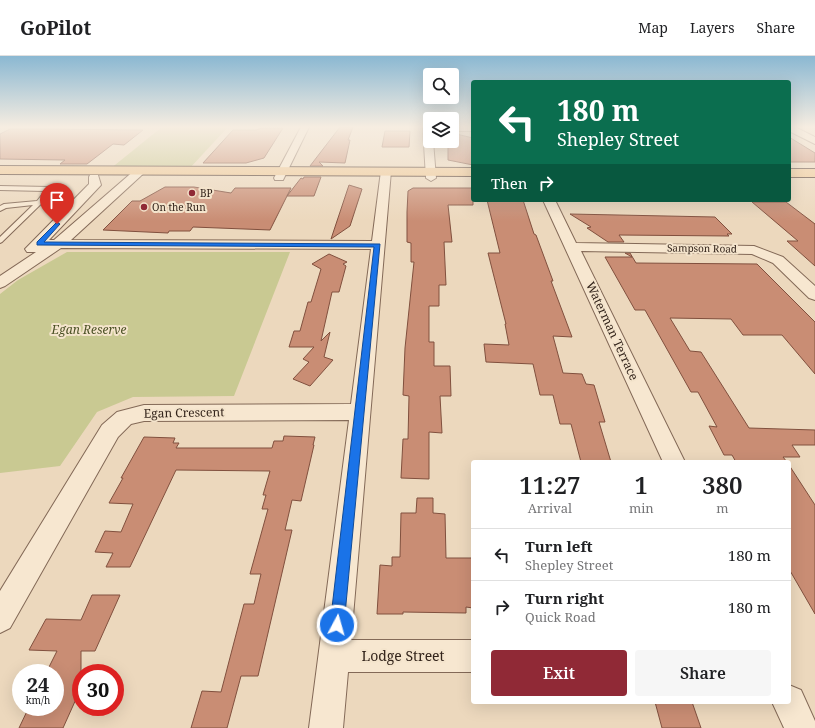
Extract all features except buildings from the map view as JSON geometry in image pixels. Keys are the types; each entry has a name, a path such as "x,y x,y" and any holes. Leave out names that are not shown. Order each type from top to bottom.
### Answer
{"main road":[{"path":"0,170 136,174 281,175 431,175 471,172"},
{"path":"791,173 815,173"},
{"path":"0,177 108,180 136,174"},
{"path":"431,175 471,179"},
{"path":"791,180 815,180"}],"street":[{"path":"281,175 289,158"},
{"path":"430,158 431,175"},
{"path":"0,283 58,244 136,174"},
{"path":"326,728 385,175"},
{"path":"0,276 39,244 95,184 108,180"},
{"path":"84,196 113,195"},
{"name":"Waterman Terrace","path":"550,202 673,460"},
{"path":"39,244 378,245"},
{"name":"Sampson Road","path":"572,247 754,250 778,260 815,295"},
{"name":"Egan Crescent","path":"0,618 110,431 124,418 144,413 360,412"},
{"name":"Lodge Street","path":"334,656 471,656"},
{"path":"790,704 801,728"}],"lane":[{"path":"0,188 49,189 39,203 0,241"},
{"path":"0,209 4,206 39,203"}],"green space":[{"path":"123,158 199,158 189,169 110,169"},
{"name":"Egan Reserve","path":"67,252 290,252 234,396 133,397 97,412 60,466 0,473 0,294 18,280"}],"place":[{"name":"BP","path":"192,193"},
{"name":"On the Run","path":"144,207"}],"route":[{"path":"57,224 39,244 378,245 337,625"}]}
